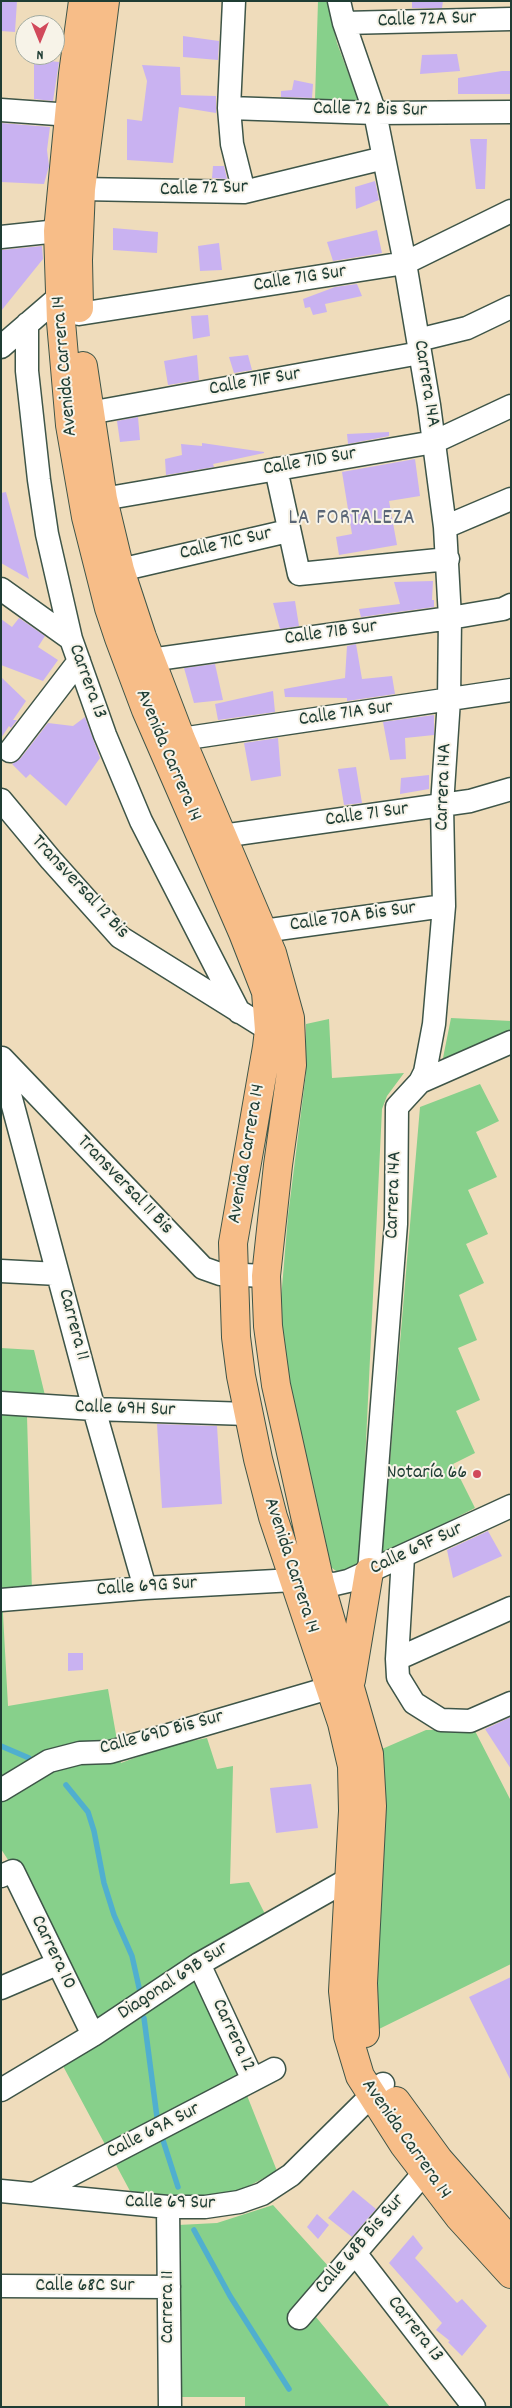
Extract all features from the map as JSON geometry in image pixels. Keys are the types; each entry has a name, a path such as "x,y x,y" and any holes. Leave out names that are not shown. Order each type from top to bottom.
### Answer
{"main road":[{"name":"Avenida Carrera 14","path":"83,1 80,115 81,190 78,260 69,305 64,366 77,471 109,608 146,710 258,969 266,992 269,1030 237,1215 233,1275 236,1337 248,1414 273,1517 294,1580 340,1686 365,1736 372,1776 363,1982 364,2025 377,2090 424,2173 459,2217 511,2274"},
{"name":"Avenida Carrera 14","path":"105,1 80,115 58,231 103,499 120,570 150,660 181,739 263,930 284,990 290,1018 292,1065 278,1165 266,1276 268,1326 276,1385 320,1583 340,1686 342,1723 352,1766 352,1811 343,1991 352,2054 360,2076 377,2090 511,2242"},
{"path":"340,1686 369,1572"}],"street":[{"path":"234,1 230,108 232,144 244,192"},
{"name":"Carrera 14A","path":"339,1 344,23 375,113 405,264 434,442 445,527 450,618 449,700 442,805 444,906 434,1024 425,1072 420,1082 397,1107 396,1224 369,1572"},
{"name":"Calle 72A Sur","path":"344,23 511,19"},
{"name":"Calle 72 Bis Sur","path":"230,108 375,113 511,112"},
{"path":"1,110 80,115"},
{"name":"Calle 72 Sur","path":"81,190 244,192 384,158"},
{"name":"Calle 71G Sur","path":"69,305 405,264 511,211"},
{"path":"1,237 58,231"},
{"path":"1,348 27,324 69,305"},
{"name":"Calle 71F Sur","path":"89,413 419,346 467,328 511,307"},
{"name":"Carrera 13","path":"27,324 27,371 38,480 47,534 71,639 108,743 141,821 239,1012"},
{"name":"Calle 71D Sur","path":"103,499 434,442 511,406"},
{"path":"276,469 288,531"},
{"path":"445,527 511,498"},
{"name":"Calle 71C Sur","path":"120,570 288,531 299,574 448,559"},
{"path":"2,590 71,639"},
{"name":"Calle 71B Sur","path":"150,660 450,618 503,609 511,605"},
{"path":"10,751 79,660"},
{"name":"Calle 71A Sur","path":"181,739 511,690"},
{"name":"Calle 71 Sur","path":"222,836 470,801 511,789"},
{"name":"Transversal 12 Bis","path":"1,800 51,860 120,937 269,1030"},
{"name":"Calle 70A Bis Sur","path":"263,930 444,906"},
{"path":"420,1082 511,1042"},
{"name":"Transversal 11 Bis","path":"1,1057 203,1268 220,1274 266,1276"},
{"name":"Carrera 11","path":"1,1061 94,1410 145,1588"},
{"path":"1,1271 58,1274"},
{"name":"Calle 69H Sur","path":"1,1403 94,1410 248,1414"},
{"name":"Calle 69F Sur","path":"320,1583 339,1584 369,1572 511,1506"},
{"path":"403,1556 397,1660 398,1677 414,1703 441,1720 470,1721 511,1703"},
{"name":"Calle 69G Sur","path":"1,1600 145,1588 294,1580"},
{"path":"397,1660 511,1608"},
{"name":"Calle 69D Bis Sur","path":"1,1790 49,1761 80,1753 110,1752 340,1686"},
{"name":"Carrera 10","path":"7,1874 57,1964 93,2035"},
{"name":"Diagonal 69B Sur","path":"1,2090 93,2035 199,1964 349,1879"},
{"path":"1,1988 57,1964"},
{"name":"Carrera 12","path":"199,1964 253,2080"},
{"name":"Calle 69A Sur","path":"34,2194 274,2069"},
{"name":"Calle 69 Sur","path":"1,2191 168,2207 223,2205 262,2194 291,2175 377,2090"},
{"name":"Calle 68B Bis Sur","path":"299,2318 424,2173"},
{"name":"Carrera 11","path":"168,2207 170,2407"},
{"name":"Carrera 13","path":"355,2253 474,2407"},
{"name":"Calle 68C Sur","path":"1,2286 169,2287"}],"green space":[{"path":"318,1 327,1 337,43 359,102 315,100"},
{"path":"451,1018 511,1021 511,1034 441,1068"},
{"path":"329,1019 332,1078 404,1073 387,1096 382,1109 360,1566 346,1573 336,1571 327,1564 284,1369 281,1299 288,1216 306,1073 306,1024"},
{"path":"480,1084 499,1121 476,1132 497,1177 468,1190 488,1234 466,1244 484,1283 459,1295 477,1340 458,1348 480,1400 456,1411 475,1453 453,1464 475,1508 382,1555 420,1107"},
{"path":"1,1348 34,1350 50,1416 27,1416 32,1592 2,1596 8,1706 108,1689 121,1763 166,1746 207,1738 217,1769 233,1766 230,1884 249,1882 267,1918 192,1957 277,2171 230,2196 157,2197 130,2191 63,2066 99,2039 14,1869 1,1849"},
{"path":"474,1729 511,1801 511,1964 377,2030 371,2013 382,1749 426,1730"},
{"path":"273,2205 330,2268 302,2300 390,2407 245,2407 245,2397 182,2397 178,2225 217,2223"}],"building":[{"path":"1,1 17,1 15,32 1,31"},
{"path":"412,1 443,1 442,8 412,8"},
{"path":"183,36 219,41 218,60 183,57"},
{"path":"457,54 460,71 420,74 422,55"},
{"path":"34,65 59,65 53,101 34,99"},
{"path":"142,65 180,67 181,95 216,96 216,113 179,107 173,163 127,160 127,119 142,121 147,81"},
{"path":"511,71 511,94 458,94 458,78"},
{"path":"294,80 313,84 312,98 281,97 281,91 292,90"},
{"path":"1,123 50,127 47,150 49,166 44,184 1,182"},
{"path":"470,139 487,139 485,189 476,189"},
{"path":"213,166 224,166 227,179 212,178"},
{"path":"375,181 379,200 356,209 355,187"},
{"path":"113,228 158,232 157,253 113,250"},
{"path":"377,230 382,253 333,261 327,242"},
{"path":"219,243 222,270 200,271 198,246"},
{"path":"42,246 43,259 1,311 1,250"},
{"path":"357,284 362,296 325,304 327,312 313,315 310,307 305,308 303,299 335,287"},
{"path":"208,315 210,336 193,339 191,316"},
{"path":"197,355 199,380 168,385 164,361"},
{"path":"248,355 252,370 234,373 229,357"},
{"path":"138,417 140,440 120,442 117,421"},
{"path":"389,432 389,436 348,444 347,434"},
{"path":"202,443 264,453 213,464 214,467 166,475 165,459 182,455 181,444 202,446"},
{"path":"415,459 420,496 389,501 397,545 339,555 336,537 352,534 342,472"},
{"path":"6,492 29,579 1,563 1,493"},
{"path":"433,581 432,600 434,600 434,607 361,617 359,609 400,604 394,582"},
{"path":"295,601 299,626 280,629 273,603"},
{"path":"19,618 45,636 38,647 58,660 43,681 1,665 1,619 12,627"},
{"path":"356,644 362,679 392,676 395,694 347,701 347,698 285,697 284,689 345,678 347,646"},
{"path":"215,664 223,700 194,703 184,668"},
{"path":"1,677 26,701 13,720 17,720 11,728 9,726 1,738"},
{"path":"273,691 275,712 218,720 215,704"},
{"path":"434,715 434,735 405,738 406,759 390,760 383,722"},
{"path":"85,717 100,758 66,806 30,774 26,778 12,764 20,759 48,723 73,726"},
{"path":"278,738 281,776 251,781 244,743"},
{"path":"356,767 362,803 344,805 338,769"},
{"path":"429,775 429,789 400,794 401,778"},
{"path":"157,1424 217,1426 222,1504 162,1508"},
{"path":"488,1531 502,1556 453,1578 447,1550"},
{"path":"68,1653 83,1653 83,1670 68,1671"},
{"path":"511,1717 511,1769 485,1729"},
{"path":"311,1784 318,1828 276,1833 270,1788"},
{"path":"511,1977 511,2081 469,1997"},
{"path":"353,2190 376,2209 352,2237 328,2218"},
{"path":"317,2214 329,2225 318,2239 307,2227"},
{"path":"413,2235 423,2248 415,2258 457,2303 462,2299 487,2326 462,2356 448,2342 450,2341 436,2330 442,2323 389,2263"}],"waterway":[{"path":"1,1746 29,1758"},
{"path":"66,1785 88,1812 94,1831 104,1883 114,1915 132,1956 140,1992"},
{"path":"144,2018 158,2125"},
{"path":"161,2134 178,2187"},
{"path":"194,2230 230,2296 289,2389"}],"place":[{"name":"Notaría 66","path":"477,1474"}],"district":[{"name":"LA FORTALEZA","path":"352,520"}]}
